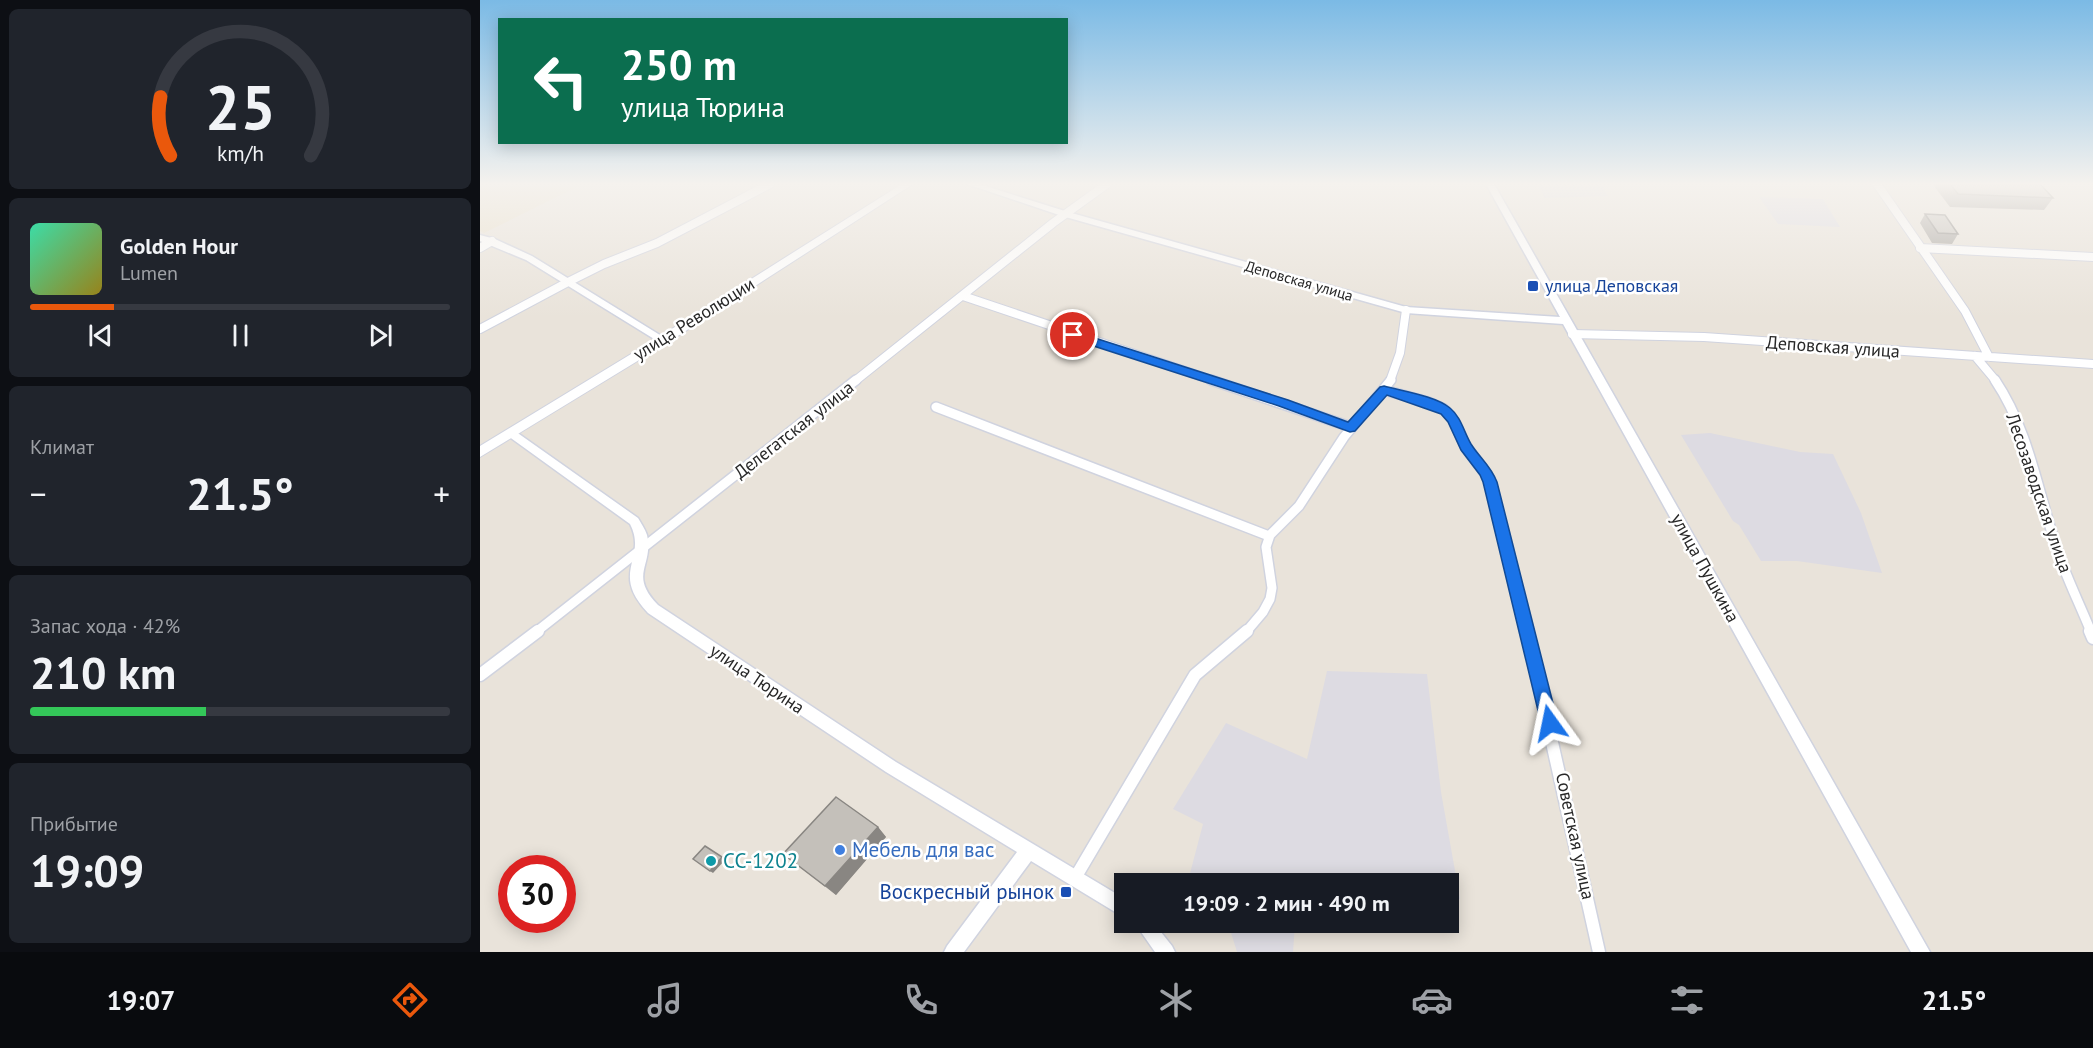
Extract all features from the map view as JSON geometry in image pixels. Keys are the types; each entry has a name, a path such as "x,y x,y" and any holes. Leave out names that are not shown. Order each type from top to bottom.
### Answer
{"main road":[{"name":"улица Революции","path":"480,452 663,340 838,228"}],"street":[{"path":"480,329 604,264 657,243 685,228"},
{"name":"Делегатская улица","path":"480,675 640,552 1047,228"},
{"name":"Деповская улица","path":"1116,228 1406,310 1565,321"},
{"name":"улица Пушкина","path":"1514,228 1921,952"},
{"path":"1907,228 1965,310 1989,357"},
{"path":"480,238 529,258 663,340"},
{"path":"480,248 492,242"},
{"path":"1920,248 2093,256"},
{"path":"963,296 1350,427"},
{"path":"1074,878 1195,675 1216,661 1240,639 1270,598 1272,588 1265,549 1269,536 1299,506 1350,427 1384,390 1395,367 1406,324 1406,310"},
{"name":"Деповская улица","path":"1572,334 1704,337 2093,364"},
{"name":"Лесозаводская улица","path":"1975,356 1997,379 2026,445 2038,477 2056,546 2093,638"},
{"name":"Советская улица","path":"1384,390 1445,410 1453,420 1466,447 1486,472 1490,482 1541,685 1599,952"},
{"path":"936,407 1269,536"},
{"name":"улица Тюрина","path":"512,433 634,521 642,536 635,586 644,602 891,767 1027,852 1114,902"},
{"path":"953,952 1027,852"},
{"path":"1151,933 1166,952"}],"shaded area":[{"path":"480,228 493,228 484,233"},
{"path":"1710,433 1800,452 1833,454 1861,513 1882,573 1797,561 1761,561 1739,525 1733,521 1681,435"},
{"path":"1327,671 1427,674 1441,792 1455,873 1190,873 1203,824 1173,809 1226,723 1307,759"},
{"path":"1231,933 1294,933 1293,952 1237,952"}],"building":[{"path":"1935,228 1954,228 1958,234 1938,233"},
{"name":"Мебель для вас","path":"836,797 878,827 825,886 783,854"},
{"name":"СС-1202","path":"705,846 722,857 710,871 693,859"}],"place":[{"name":"улица Деповская","path":"1533,286"},
{"name":"Мебель для вас","path":"840,850"},
{"name":"СС-1202","path":"711,861"},
{"name":"Воскресный рынок","path":"1066,892"}],"route":[{"path":"1073,335 1145,357 1350,427 1384,390 1445,410 1453,420 1460,438 1486,472 1490,482 1550,723"}]}
